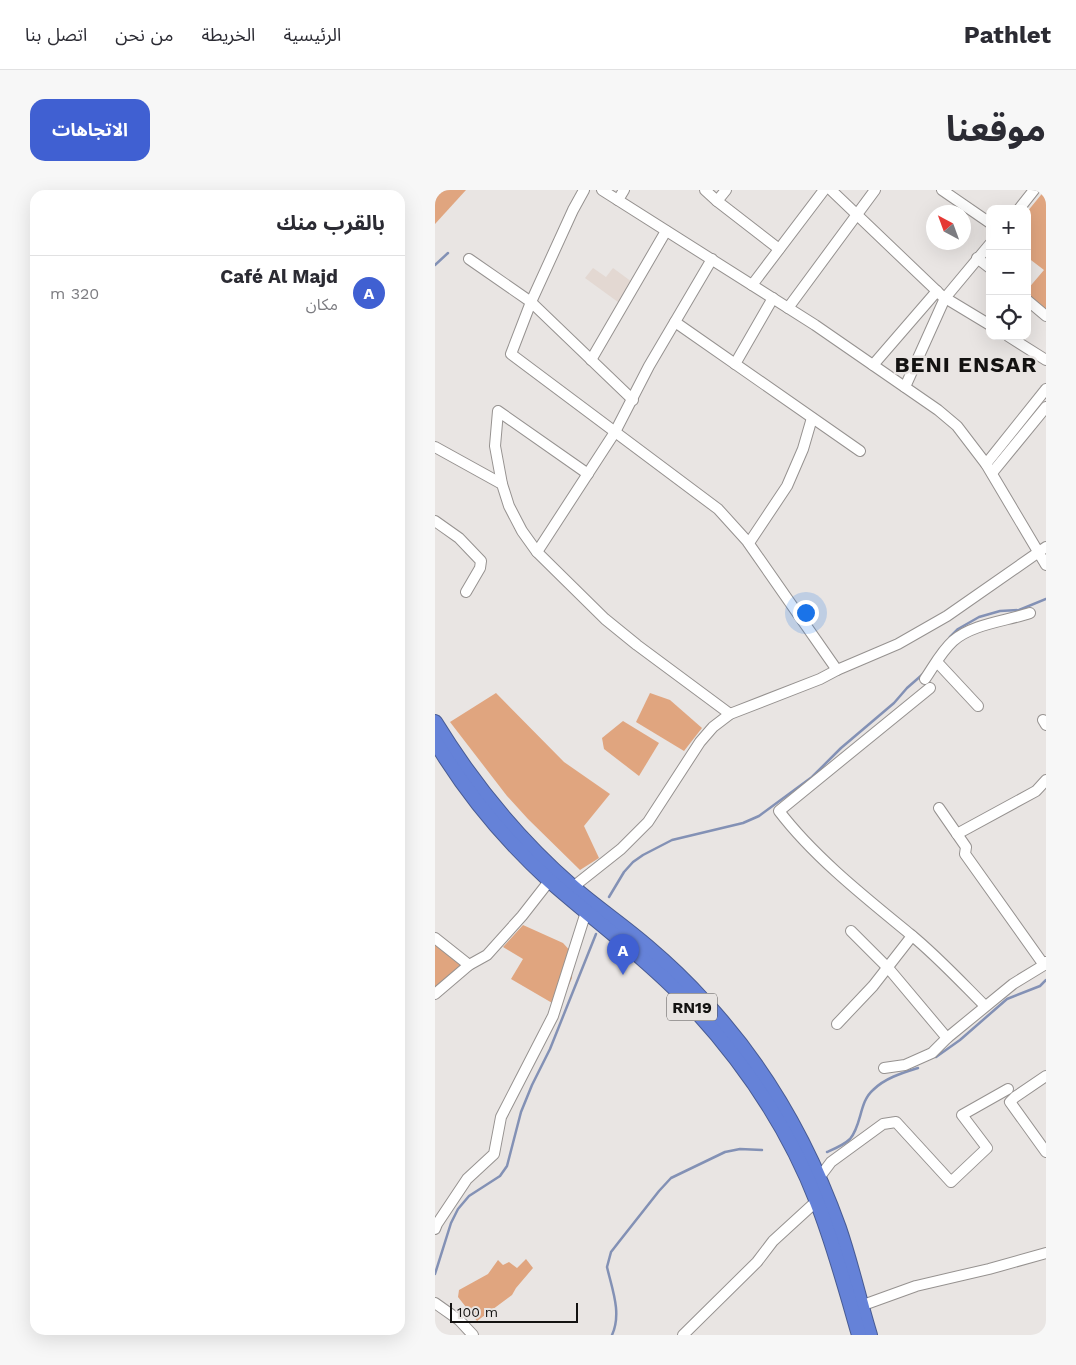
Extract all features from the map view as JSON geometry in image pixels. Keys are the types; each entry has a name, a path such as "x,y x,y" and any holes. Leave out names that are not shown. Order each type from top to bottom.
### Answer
{"highway":[{"name":"RN19","path":"435,722 460,761 489,800 553,876"},
{"name":"RN19","path":"435,741 460,780 493,822 569,890 662,960 703,1000 732,1043 745,1069 775,1116 821,1197"},
{"name":"RN19","path":"569,890 586,912 663,977 697,1012 758,1067 803,1142 819,1178 821,1197 833,1246 857,1308 870,1335"},
{"name":"RN19","path":"857,1308 859,1335"}],"street":[{"path":"584,190 531,302 514,342 511,354 718,509 749,543 837,670"},
{"path":"602,190 773,298 905,387 957,426 986,464 1042,550 1046,566"},
{"path":"617,200 624,190"},
{"path":"705,190 779,249"},
{"path":"717,201 726,190"},
{"path":"752,285 824,190"},
{"path":"831,190 941,294 986,322"},
{"path":"788,308 875,190"},
{"path":"942,190 986,220"},
{"path":"1022,205 1034,190"},
{"path":"591,360 666,231"},
{"path":"873,365 986,248"},
{"path":"977,258 986,265"},
{"path":"469,259 531,302 633,400"},
{"path":"537,552 615,432 649,366 712,259"},
{"path":"905,387 941,294"},
{"path":"735,364 773,298"},
{"path":"1031,303 1046,316"},
{"path":"675,322 860,451"},
{"path":"1014,340 1046,360"},
{"path":"986,464 1046,389"},
{"path":"992,473 1046,407"},
{"path":"588,474 498,411 495,446 501,484 521,532 537,552 605,619 730,714"},
{"path":"749,543 787,486 803,449 812,418"},
{"path":"435,447 501,484"},
{"path":"435,521 459,538 481,561 480,568 466,592"},
{"path":"569,890 621,849 648,822 700,742 713,727 730,714 820,679 897,644 947,616 1042,550"},
{"path":"985,1006 912,936 876,907 795,832 779,811 927,684 937,662 952,642 965,632 1030,612"},
{"path":"937,662 978,706"},
{"path":"957,834 1036,791 1046,780"},
{"path":"884,1068 905,1065 932,1053 985,1006 1013,984 1045,964 965,854 966,847 939,808"},
{"path":"435,994 469,965 487,955 553,876"},
{"path":"435,1229 467,1179 494,1154 501,1117 553,1016 586,912"},
{"path":"851,931 887,968 947,1038"},
{"path":"837,1024 873,986 912,936"},
{"path":"435,938 469,965"},
{"path":"1046,1076 1015,1097 1011,1102 1046,1152"},
{"path":"819,1178 831,1162 883,1124 896,1122 951,1182 987,1148 962,1115 1008,1089"},
{"path":"683,1335 757,1262 773,1241 821,1197"},
{"path":"857,1308 916,1286 1046,1253"},
{"path":"435,1303 459,1320 473,1335"}],"shaded area":[{"path":"435,190 466,190 435,224"},
{"path":"1046,190 1046,310 1031,297 1031,285 1044,270 1031,260 1031,207"},
{"path":"593,268 606,277 613,268 632,282 618,302 585,278"},
{"path":"496,693 564,762 610,794 584,826 599,858 580,870 507,796 450,722"},
{"path":"650,693 670,700 702,728 684,751 636,722"},
{"path":"623,721 659,743 639,776 604,749 602,738"},
{"path":"523,925 563,943 573,954 572,978 559,1007 511,979 523,959 503,947"},
{"path":"435,944 461,965 435,987"},
{"path":"526,1259 533,1268 512,1295 477,1321 458,1297 459,1290 488,1274 498,1260 503,1265 509,1262 517,1268"}],"waterway":[{"path":"435,265 448,253"},
{"path":"950,637 958,629 979,617 1000,611 1019,610 1046,599"},
{"path":"609,897 624,872 643,855 672,840 743,823 759,816 812,777 841,748 894,703 923,674"},
{"path":"435,1274 451,1223 458,1209 469,1196 500,1176 507,1166 521,1112 550,1049 596,934"},
{"path":"936,1057 960,1040 1007,999 1040,986 1046,980"},
{"path":"827,1152 850,1139 857,1127 865,1101 873,1090 888,1079 918,1068"},
{"path":"612,1335 615,1327 616,1310 607,1267 611,1252 659,1191 671,1178 725,1152 740,1149 762,1150"}],"place":[{"name":"Café Al Majd","path":"623,975"}],"district":[{"name":"BENI ENSAR","path":"966,364"}]}
